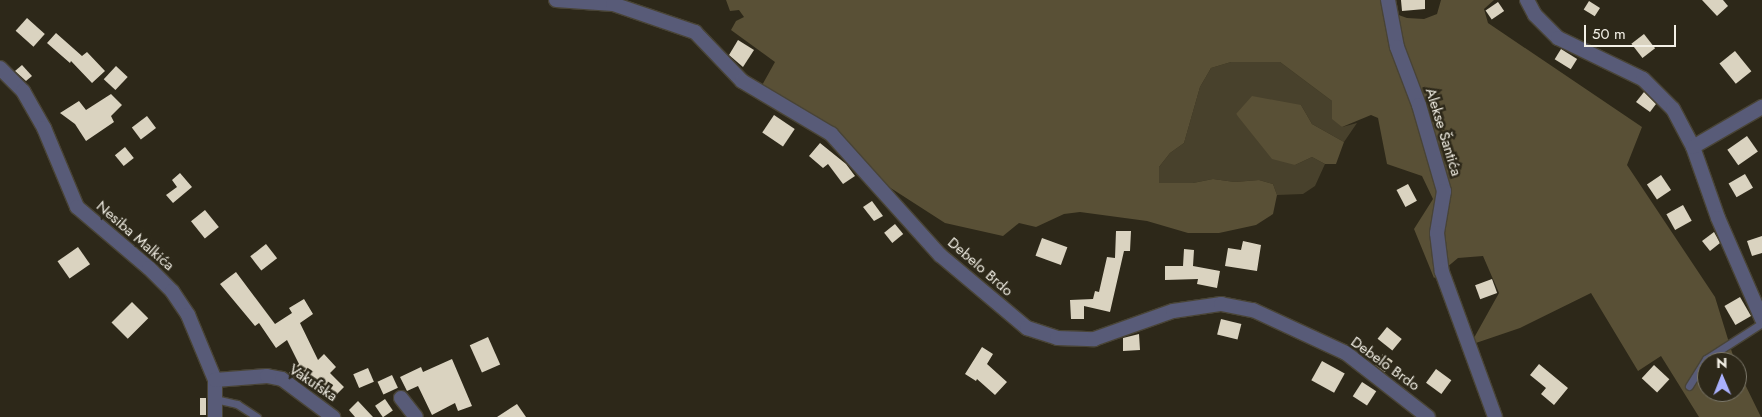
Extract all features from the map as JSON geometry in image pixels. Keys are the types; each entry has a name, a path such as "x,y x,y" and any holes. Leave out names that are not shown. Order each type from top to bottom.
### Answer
{"street":[{"name":"Debelo Brdo","path":"556,0 613,4 695,32 742,81 831,134 940,255 1027,328 1057,338 1094,339 1173,312 1221,304 1253,310 1346,353 1428,417"},
{"name":"Alekse Šantića","path":"1388,0 1397,47 1419,104 1444,191 1437,233 1442,272 1495,417"},
{"path":"1526,0 1535,15 1558,38 1620,65 1661,94 1693,147 1718,218 1762,319"},
{"name":"Nesiba Malkića","path":"0,68 23,91 44,128 77,207 172,291 188,314 215,380"},
{"path":"1693,147 1762,107"},
{"name":"Vakufska","path":"215,380 267,376 282,379 333,417"},
{"path":"215,380 215,417"},
{"path":"401,398 416,417"}],"lane":[{"path":"1689,386 1706,359 1762,323"},
{"path":"215,399 237,404 257,417"}],"shaded area":[{"path":"726,0 1389,0 1393,13 1407,18 1424,19 1437,14 1441,0 1494,0 1484,9 1488,23 1642,127 1627,165 1715,297 1732,352 1697,352 1697,402 1747,402 1747,388 1761,417 1699,417 1661,356 1638,371 1591,293 1520,328 1470,345 1499,293 1483,256 1458,258 1434,278 1414,229 1433,199 1422,176 1387,164 1378,118 1371,115 1342,127 1332,119 1332,101 1280,62 1231,62 1211,68 1200,87 1184,143 1170,153 1159,167 1159,183 1193,183 1213,179 1235,182 1259,180 1273,184 1277,195 1273,214 1256,225 1219,233 1188,233 1147,221 1080,212 1064,214 1036,227 1019,223 1003,236 945,223 872,176 761,87 775,62 731,30 736,21 744,17 739,10 730,11"},
{"path":"1231,62 1280,62 1332,101 1342,127 1357,123 1344,142 1312,124 1301,105 1236,114 1295,165 1312,157 1325,164 1315,186 1303,194 1277,195 1273,184 1259,180 1235,182 1213,179 1193,183 1158,183 1159,167 1170,153 1184,143 1200,87 1211,68"},
{"path":"1252,96 1301,105 1312,124 1344,142 1336,164 1325,164 1312,157 1295,165 1272,159 1236,114"}],"building":[{"path":"1401,0 1425,0 1425,9 1402,11"},
{"path":"1702,0 1723,0 1728,6 1717,16"},
{"path":"1589,1 1600,8 1595,16 1584,9"},
{"path":"1498,2 1504,11 1492,20 1486,10"},
{"path":"27,18 45,34 33,47 16,31"},
{"path":"56,33 82,56 87,52 105,71 92,83 71,61 70,63 47,43"},
{"path":"1644,34 1655,48 1642,58 1631,44"},
{"path":"738,40 754,50 743,67 729,55"},
{"path":"1561,49 1577,59 1571,69 1555,59"},
{"path":"1735,51 1751,71 1736,84 1719,64"},
{"path":"22,65 32,76 26,81 15,71"},
{"path":"116,66 128,77 115,90 104,79"},
{"path":"1644,92 1656,104 1650,112 1636,102"},
{"path":"111,94 122,105 111,116 114,122 86,141 75,124 60,113 79,101 86,110"},
{"path":"774,115 795,129 783,146 762,132"},
{"path":"147,116 156,128 141,139 132,127"},
{"path":"1747,136 1758,152 1738,165 1727,150"},
{"path":"820,143 846,164 855,176 843,184 828,164 823,168 809,156"},
{"path":"125,147 134,158 124,166 115,155"},
{"path":"180,173 192,187 173,203 166,195 177,187 172,180"},
{"path":"1745,174 1753,188 1737,197 1729,184"},
{"path":"1661,175 1671,190 1657,199 1647,185"},
{"path":"1408,184 1417,201 1405,207 1397,190"},
{"path":"872,201 883,216 874,221 863,207"},
{"path":"1683,205 1692,221 1675,230 1666,214"},
{"path":"205,210 219,227 205,238 191,221"},
{"path":"895,224 903,234 892,243 884,233"},
{"path":"1116,231 1131,231 1130,251 1124,251 1110,312 1084,306 1084,319 1071,319 1070,300 1093,299 1095,291 1099,292 1107,257 1115,258"},
{"path":"1714,232 1720,243 1710,251 1702,241"},
{"path":"1762,236 1762,253 1752,256 1747,241"},
{"path":"1042,238 1067,247 1061,265 1036,256"},
{"path":"1243,241 1261,245 1257,271 1225,266 1228,248 1241,250"},
{"path":"266,244 277,258 261,270 250,256"},
{"path":"78,247 90,264 70,279 58,261"},
{"path":"1184,249 1194,250 1193,266 1220,271 1217,288 1197,284 1198,279 1165,280 1165,266 1183,266"},
{"path":"236,272 275,324 292,313 289,308 304,299 313,314 300,323 318,360 324,354 336,367 330,373 344,387 331,400 309,377 301,382 289,373 299,364 287,340 276,348 259,323 255,326 220,284"},
{"path":"1492,279 1497,293 1480,299 1475,285"},
{"path":"1740,297 1751,316 1735,325 1724,306"},
{"path":"132,302 148,318 128,339 111,323"},
{"path":"1221,319 1241,324 1238,340 1217,335"},
{"path":"1387,327 1402,339 1392,351 1378,339"},
{"path":"1139,334 1140,350 1123,351 1123,338"},
{"path":"488,337 500,364 482,373 470,345"},
{"path":"982,347 993,354 987,364 1007,382 995,395 977,379 976,381 965,374"},
{"path":"1383,354 1393,361 1385,372 1375,365"},
{"path":"452,359 472,406 458,411 455,403 432,415 418,386 407,391 400,377 421,367 423,372"},
{"path":"1322,361 1345,374 1334,393 1311,380"},
{"path":"1539,364 1568,388 1554,405 1541,394 1546,388 1530,375"},
{"path":"1654,365 1669,379 1657,392 1642,378"},
{"path":"368,368 374,382 359,388 353,374"},
{"path":"1436,369 1451,380 1441,394 1426,383"},
{"path":"392,375 398,388 383,394 377,382"},
{"path":"1362,382 1376,391 1367,406 1353,396"},
{"path":"200,398 206,398 206,415 200,415"},
{"path":"385,399 393,411 383,417 375,406"},
{"path":"358,401 373,417 355,417 349,410"},
{"path":"517,404 526,417 497,417"}]}
